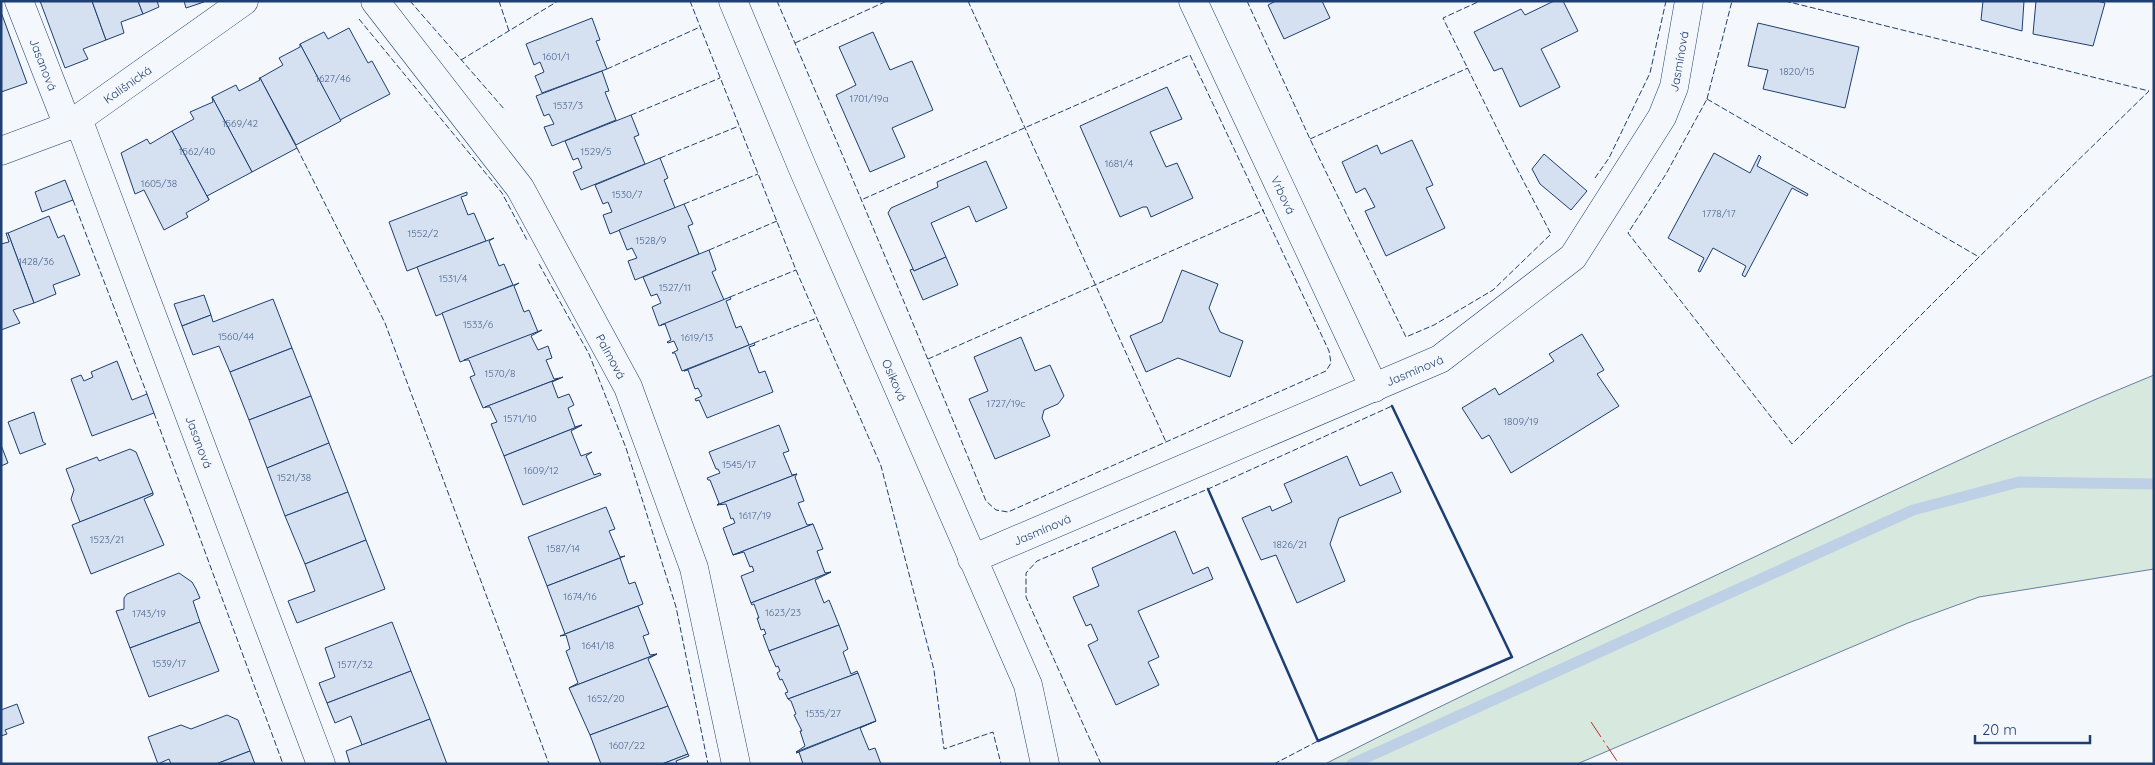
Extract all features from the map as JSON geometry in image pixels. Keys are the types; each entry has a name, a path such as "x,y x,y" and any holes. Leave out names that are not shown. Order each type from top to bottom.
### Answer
{"street":[{"name":"Jasanová","path":"19,1 73,122 321,764"},
{"name":"Kališnická","path":"1,152 73,122 244,1"},
{"name":"Palmová","path":"375,1 520,188 628,387 694,568 736,764"},
{"name":"Osiková","path":"732,1 803,169 1028,685 1045,764"},
{"name":"Vrbová","path":"1193,1 1374,388"},
{"name":"Jasmínová","path":"972,559 1440,359 1573,256 1662,117 1674,87 1689,1"}],"shaded area":[{"path":"2154,375 2154,569 1979,597 1908,623 1577,764 1325,764 1475,690 1886,494 2046,421"}],"building":[{"path":"40,1 92,1 106,40 83,49 88,59 65,68"},
{"path":"92,1 138,1 143,14 121,22 124,33 106,40"},
{"path":"138,1 157,1 159,7 143,14"},
{"path":"184,1 204,1 204,2 186,8"},
{"path":"1276,1 1322,1 1330,18 1284,39 1268,5"},
{"path":"1554,1 1563,1 1578,31 1541,49 1560,87 1520,107 1502,68 1494,71 1474,32 1521,9 1525,15"},
{"path":"1983,1 2024,1 2022,31 1981,20"},
{"path":"2036,1 2097,1 2105,3 2093,46 2033,34"},
{"path":"1,12 27,83 1,92"},
{"path":"592,18 600,40 596,41 607,69 542,93 535,76 544,72 540,62 534,65 526,44"},
{"path":"1758,23 1859,47 1845,108 1763,89 1768,70 1748,66"},
{"path":"349,28 368,63 372,61 390,94 340,120 300,44 324,32 328,39"},
{"path":"873,32 890,70 912,61 933,110 892,128 905,157 870,172 836,95 856,85 839,47"},
{"path":"300,44 341,121 296,145 260,78 283,65 279,58 300,47"},
{"path":"602,71 609,91 605,92 616,120 552,146 544,127 554,124 549,114 544,116 536,96"},
{"path":"259,78 297,148 252,172 212,97 236,85 239,91 260,80"},
{"path":"1167,87 1182,119 1150,132 1166,167 1177,163 1193,198 1151,217 1147,207 1143,207 1120,217 1080,126"},
{"path":"212,97 252,172 207,196 209,200 172,131 194,119 190,112 213,102"},
{"path":"631,115 639,135 634,137 645,164 581,190 573,172 582,168 578,158 573,160 565,141"},
{"path":"172,131 209,200 186,213 188,217 164,230 144,190 135,194 121,153 147,139 150,144"},
{"path":"1412,140 1433,185 1426,188 1445,228 1386,256 1365,211 1375,207 1365,188 1356,193 1342,162 1377,145 1381,154"},
{"path":"1714,153 1750,173 1759,155 1761,157 1757,166 1808,194 1807,196 1792,188 1745,277 1742,275 1746,266 1713,248 1700,272 1698,271 1704,258 1668,238"},
{"path":"1544,154 1587,191 1571,210 1540,184 1532,169"},
{"path":"660,158 668,178 664,180 675,208 610,234 603,215 612,212 608,202 603,204 595,185"},
{"path":"986,161 1007,208 976,222 969,206 931,223 946,257 914,271 888,213 891,208 938,187 937,182"},
{"path":"65,180 73,200 42,212 35,192"},
{"path":"467,192 467,195 461,197 468,215 474,213 486,241 407,271 389,222"},
{"path":"684,204 693,224 688,226 699,254 635,280 628,261 637,258 632,248 627,250 619,230"},
{"path":"49,216 58,238 64,235 80,275 53,285 56,294 34,303 8,233"},
{"path":"6,233 8,233 34,303 13,310 20,323 1,330 1,244 9,242"},
{"path":"494,238 489,241 499,266 504,264 513,285 436,316 417,267"},
{"path":"709,250 716,270 712,272 724,300 659,326 652,307 661,303 657,294 651,296 643,277"},
{"path":"946,257 958,285 923,300 910,270 913,269 914,271"},
{"path":"1182,270 1218,284 1209,308 1220,332 1243,341 1230,377 1178,358 1146,372 1130,336 1162,322"},
{"path":"519,283 514,286 524,312 529,310 538,332 460,362 442,313"},
{"path":"204,295 211,315 182,326 174,304"},
{"path":"730,297 731,299 726,301 736,328 741,326 749,345 682,371 675,353 672,353 678,350 674,341 667,342 671,340 665,324 661,325"},
{"path":"273,299 292,348 230,372 219,346 193,355 182,326 211,315 213,322"},
{"path":"542,330 531,336 538,350 548,346 552,358 546,360 554,379 560,378 483,408 470,377 475,375 469,360 464,360"},
{"path":"1582,334 1604,370 1597,374 1619,406 1511,473 1489,435 1482,439 1462,408 1495,388 1499,395 1554,361 1549,354"},
{"path":"1021,337 1035,371 1050,365 1064,396 1058,404 1044,410 1042,418 1050,436 995,459 969,399 988,391 974,357"},
{"path":"754,343 755,345 749,347 759,373 765,371 773,392 707,418 699,400 696,401 695,399 702,396 698,388 695,389 688,370 684,371"},
{"path":"292,348 311,396 249,420 230,372"},
{"path":"117,361 132,400 147,394 154,413 92,436 71,379 81,375 84,381 93,377 91,372"},
{"path":"563,377 552,382 558,398 569,394 574,405 568,408 575,427 582,425 504,456 491,424 497,422 490,407 485,407"},
{"path":"311,396 329,443 267,468 249,420"},
{"path":"34,412 43,442 46,444 20,454 8,422"},
{"path":"582,425 571,431 581,456 592,452 586,456 594,475 600,473 601,475 523,505 504,456"},
{"path":"779,425 789,451 783,453 792,475 797,474 717,505 719,503 710,480 707,478 720,473 716,469 709,452"},
{"path":"329,443 348,492 285,516 267,468"},
{"path":"1,445 8,463 1,466"},
{"path":"130,449 136,452 153,493 80,522 71,499 74,490 66,469 97,457 99,461"},
{"path":"1347,456 1360,486 1392,472 1401,492 1339,518 1330,544 1345,581 1297,603 1276,555 1261,560 1242,518 1270,506 1272,511 1292,502 1284,484"},
{"path":"797,474 795,477 804,501 798,503 807,525 813,524 733,555 723,528 735,523 733,518 731,519 726,504 717,505"},
{"path":"348,492 366,540 305,564 285,516"},
{"path":"153,493 153,495 144,499 164,545 91,574 72,525"},
{"path":"606,507 615,529 609,531 620,557 625,556 547,586 528,537"},
{"path":"813,524 823,549 817,551 825,573 831,572 751,603 741,576 754,571 752,566 750,567 744,552 733,555"},
{"path":"1175,531 1193,574 1208,567 1213,579 1138,611 1159,657 1148,662 1159,685 1116,705 1088,645 1098,640 1091,624 1086,626 1073,597 1099,586 1092,568"},
{"path":"366,540 385,589 297,623 288,601 315,591 305,564"},
{"path":"620,558 629,584 635,582 643,604 565,634 547,586"},
{"path":"831,572 815,580 824,603 829,600 839,625 769,651 763,635 766,634 764,629 761,630 754,604 752,605 751,603"},
{"path":"179,573 192,582 200,598 193,601 200,622 130,648 116,611 124,609 124,598 127,594"},
{"path":"638,606 649,634 643,636 650,655 657,654 569,688 578,683 566,651 570,649 566,635 560,636"},
{"path":"200,622 219,671 149,697 130,648"},
{"path":"392,622 411,671 327,703 319,683 335,677 325,648"},
{"path":"839,625 848,649 843,652 851,674 857,671 858,673 788,699 785,693 788,692 777,673 780,671 778,666 776,667 769,651"},
{"path":"657,654 648,659 668,706 590,735 569,688"},
{"path":"411,671 430,719 362,745 351,716 335,723 327,703"},
{"path":"858,673 876,721 796,752 805,746 800,731 802,731 794,715 796,714 791,701 788,699"},
{"path":"17,704 24,723 5,730 7,734 1,736 1,710"},
{"path":"668,706 688,754 662,764 601,764 590,735"},
{"path":"227,715 238,720 250,751 216,764 171,764 169,759 158,764 148,737 181,725 191,729"},
{"path":"430,719 447,764 350,764 346,751"},
{"path":"876,721 860,728 869,750 875,748 881,764 803,764 799,752 796,753"},
{"path":"250,751 255,764 216,764"},
{"path":"688,754 689,756 676,761 677,764 662,764"}],"waterway":[{"path":"1352,764 1913,510 2019,482 2154,484"}],"fence":[{"path":"410,1 505,110"},
{"path":"499,1 509,31"},
{"path":"461,60 558,1"},
{"path":"690,1 796,270 881,466 934,670 944,749 993,732 1001,764"},
{"path":"777,1 986,501 996,510 1008,512 1326,371 1331,363 1329,351 1190,55 861,200"},
{"path":"795,43 887,1"},
{"path":"968,1 1166,442"},
{"path":"1247,1 1310,139 1406,337 1434,325 1493,290 1551,234 1443,18 1480,1"},
{"path":"1595,178 1609,158 1650,73 1666,1"},
{"path":"1707,99 1732,1"},
{"path":"1785,1 2149,91 1979,257"},
{"path":"359,19 502,193 527,240"},
{"path":"607,69 700,27"},
{"path":"1310,139 1468,68"},
{"path":"631,115 720,78"},
{"path":"1707,99 1979,257 1792,444 1628,233 1666,174 1707,99"},
{"path":"660,158 739,126"},
{"path":"297,148 385,323 549,764"},
{"path":"684,204 758,174"},
{"path":"73,200 147,394"},
{"path":"928,359 1264,210"},
{"path":"709,250 777,221"},
{"path":"539,264 589,354 626,448 676,607 708,764"},
{"path":"730,297 796,270"},
{"path":"754,343 817,318"},
{"path":"1101,764 1026,597 1026,573 1037,561 1208,489 1392,406"},
{"path":"154,413 283,764"},
{"path":"1274,764 1318,741"}],"wall":[{"path":"1208,489 1318,741 1512,657 1392,406"}],"power":[{"path":"1591,722 1619,764"}]}
